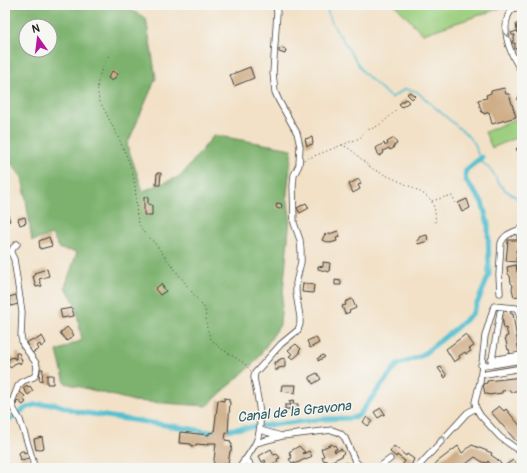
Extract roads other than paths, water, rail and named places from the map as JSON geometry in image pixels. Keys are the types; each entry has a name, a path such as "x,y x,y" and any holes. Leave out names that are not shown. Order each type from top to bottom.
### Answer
{"street":[{"path":"239,468 256,443 260,430 254,377 255,373 281,344 298,330 300,324 296,283 301,262 301,250 300,240 294,223 293,186 294,176 299,162 300,146 297,133 275,92 273,73 278,13 276,5"},
{"path":"522,8 515,7 511,10 506,22 509,47 522,72"},
{"path":"500,293 499,275 501,243 506,235 520,229 522,244 519,261 522,272"},
{"path":"17,244 11,253 14,259 22,312 21,337 23,345 36,363 37,367 34,376 23,381 18,386 12,402 15,413 20,420 33,461 33,468"},
{"path":"521,322 518,310 516,308 494,306 485,336 480,382 475,402 476,408 480,415 500,437 522,453"},
{"path":"491,363 501,307"},
{"path":"481,365 522,355"},
{"path":"491,363 522,360"},
{"path":"486,374 522,368"},
{"path":"417,468 467,413 476,408"},
{"path":"260,430 282,436"},
{"path":"256,443 282,436 332,430 340,433 348,442 355,461 362,468"},
{"path":"378,468 390,459"},
{"path":"244,460 249,462 251,468"}],"waterway":[{"path":"325,5 332,23 363,72 391,98 405,89 416,91 466,134 475,144 478,155 484,164 492,171 498,182 505,190 516,197 522,212"},
{"name":"Canal de la Gravona","path":"5,420 11,419 24,409 34,405 45,404 55,404 79,412 208,432 324,419 352,418 358,416 397,365 421,356 472,314 489,275 488,224 482,202 466,181 465,175 466,170 482,157"}]}
